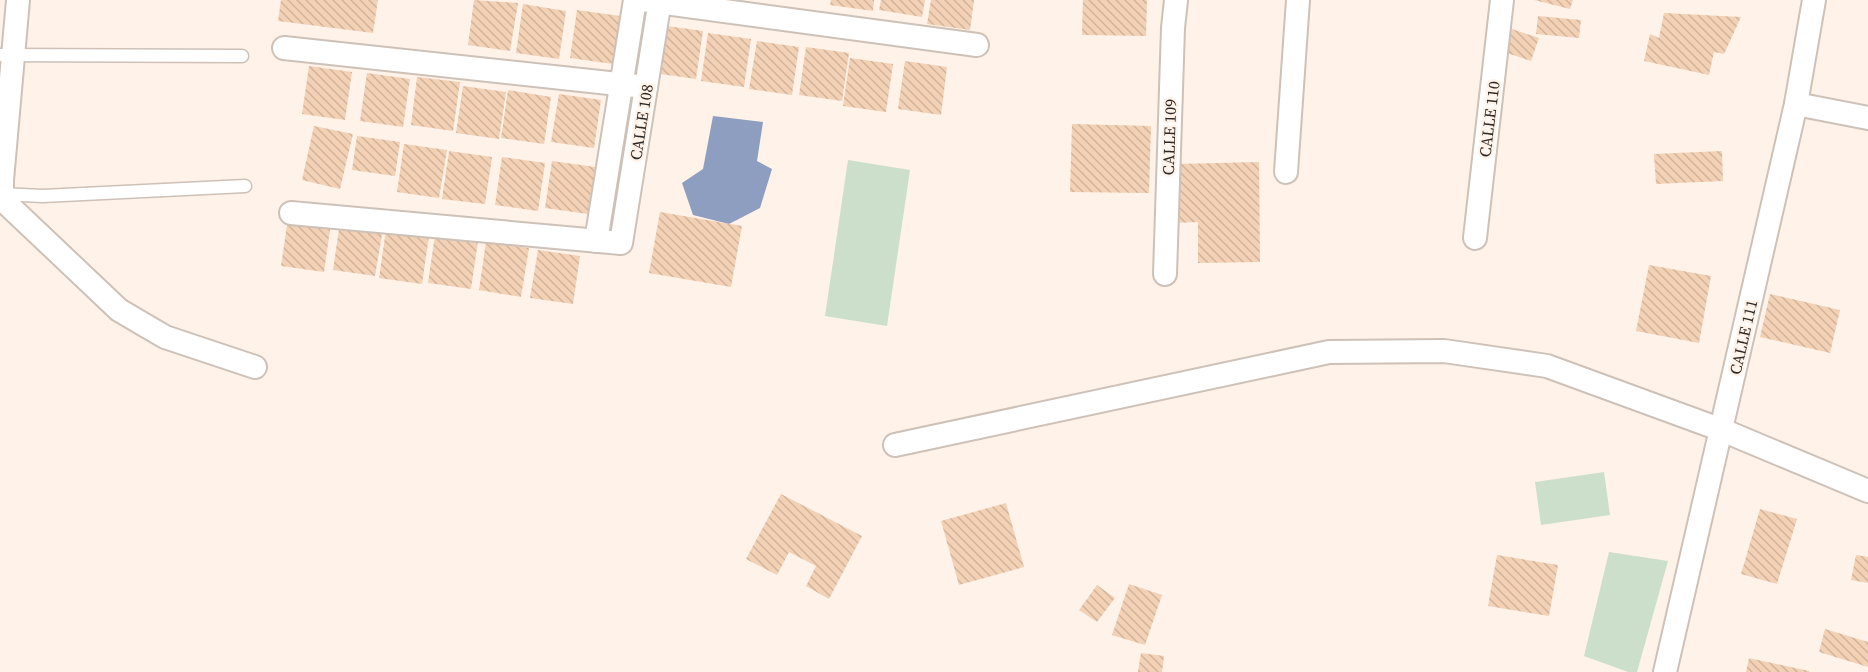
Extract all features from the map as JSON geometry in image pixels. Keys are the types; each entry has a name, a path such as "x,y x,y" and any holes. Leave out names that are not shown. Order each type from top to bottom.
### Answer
{"street":[{"path":"18,0 7,55 1,194 11,210 119,310 165,337 255,367"},
{"name":"CALLE 108","path":"635,0 596,241 621,243 646,87 654,1"},
{"name":"CALLE 109","path":"1165,274 1173,28 1176,0"},
{"path":"1286,172 1298,0"},
{"name":"CALLE 110","path":"1475,238 1502,0"},
{"name":"CALLE 111","path":"1665,672 1796,104 1814,0"},
{"path":"654,1 977,45"},
{"path":"284,48 646,87"},
{"path":"1796,104 1868,118"},
{"path":"291,213 596,241"},
{"path":"895,445 1329,352 1444,351 1547,366 1722,430 1868,491"}],"lane":[{"path":"7,55 242,56"},
{"path":"1,194 43,196 245,186"}],"green space":[{"path":"848,160 910,170 887,326 825,316"},
{"path":"1604,472 1610,515 1541,525 1535,482"},
{"path":"1609,552 1668,561 1637,672 1628,672 1584,656"}],"water":[{"path":"713,116 763,122 757,161 772,169 760,208 729,224 693,215 682,183 703,169"}],"building":[{"path":"281,0 378,0 373,33 278,21"},
{"path":"474,0 518,3 510,51 468,45"},
{"path":"831,0 874,0 873,11 830,5"},
{"path":"881,0 925,0 922,17 879,10"},
{"path":"931,0 974,0 970,30 927,24"},
{"path":"1083,0 1147,0 1146,36 1082,35"},
{"path":"1534,0 1573,0 1570,9"},
{"path":"523,4 566,11 559,59 516,53"},
{"path":"577,10 620,16 613,64 570,58"},
{"path":"1664,13 1741,17 1724,54 1714,52 1709,75 1644,61 1650,34 1659,38"},
{"path":"1538,16 1581,20 1579,38 1536,34"},
{"path":"660,25 703,31 696,79 653,73"},
{"path":"1509,28 1539,38 1531,61 1501,51"},
{"path":"708,33 751,39 744,87 701,81"},
{"path":"757,41 799,47 792,95 749,89"},
{"path":"806,47 849,53 842,101 799,95"},
{"path":"850,58 893,64 886,112 843,106"},
{"path":"905,61 947,67 941,115 898,109"},
{"path":"309,66 352,72 345,120 302,114"},
{"path":"367,73 410,79 403,127 360,121"},
{"path":"417,77 460,82 453,131 411,125"},
{"path":"463,86 506,92 499,139 456,133"},
{"path":"508,90 551,97 544,144 501,138"},
{"path":"559,94 601,100 594,148 551,142"},
{"path":"1072,124 1151,126 1149,193 1070,192"},
{"path":"314,126 353,134 340,189 302,180"},
{"path":"357,136 400,142 395,176 352,170"},
{"path":"404,144 447,150 439,198 397,192"},
{"path":"449,151 492,157 485,204 442,199"},
{"path":"1722,151 1723,181 1656,184 1654,154"},
{"path":"502,157 545,163 538,211 495,205"},
{"path":"552,161 595,167 588,214 545,208"},
{"path":"1259,162 1260,262 1198,263 1198,222 1176,223 1176,164"},
{"path":"660,212 742,226 731,287 649,273"},
{"path":"288,218 331,223 324,272 281,266"},
{"path":"340,222 383,229 375,276 333,270"},
{"path":"386,230 429,236 422,284 379,278"},
{"path":"435,235 478,241 471,289 428,283"},
{"path":"486,242 529,248 521,297 479,290"},
{"path":"538,250 580,256 573,304 530,298"},
{"path":"1649,265 1711,276 1699,343 1636,331"},
{"path":"1770,294 1840,310 1830,353 1760,337"},
{"path":"781,494 862,536 829,599 806,586 816,566 789,552 777,575 746,559"},
{"path":"1006,503 1024,567 959,585 941,521"},
{"path":"1760,509 1797,519 1777,584 1741,574"},
{"path":"1497,555 1558,565 1549,616 1488,606"},
{"path":"1856,555 1868,557 1868,583 1851,580"},
{"path":"1129,584 1162,595 1145,645 1112,635"},
{"path":"1097,585 1115,598 1097,622 1079,610"},
{"path":"1825,629 1868,642 1868,667 1819,652"},
{"path":"1141,653 1164,656 1162,672 1138,672"},
{"path":"1749,658 1809,671 1809,672 1746,672"}]}
